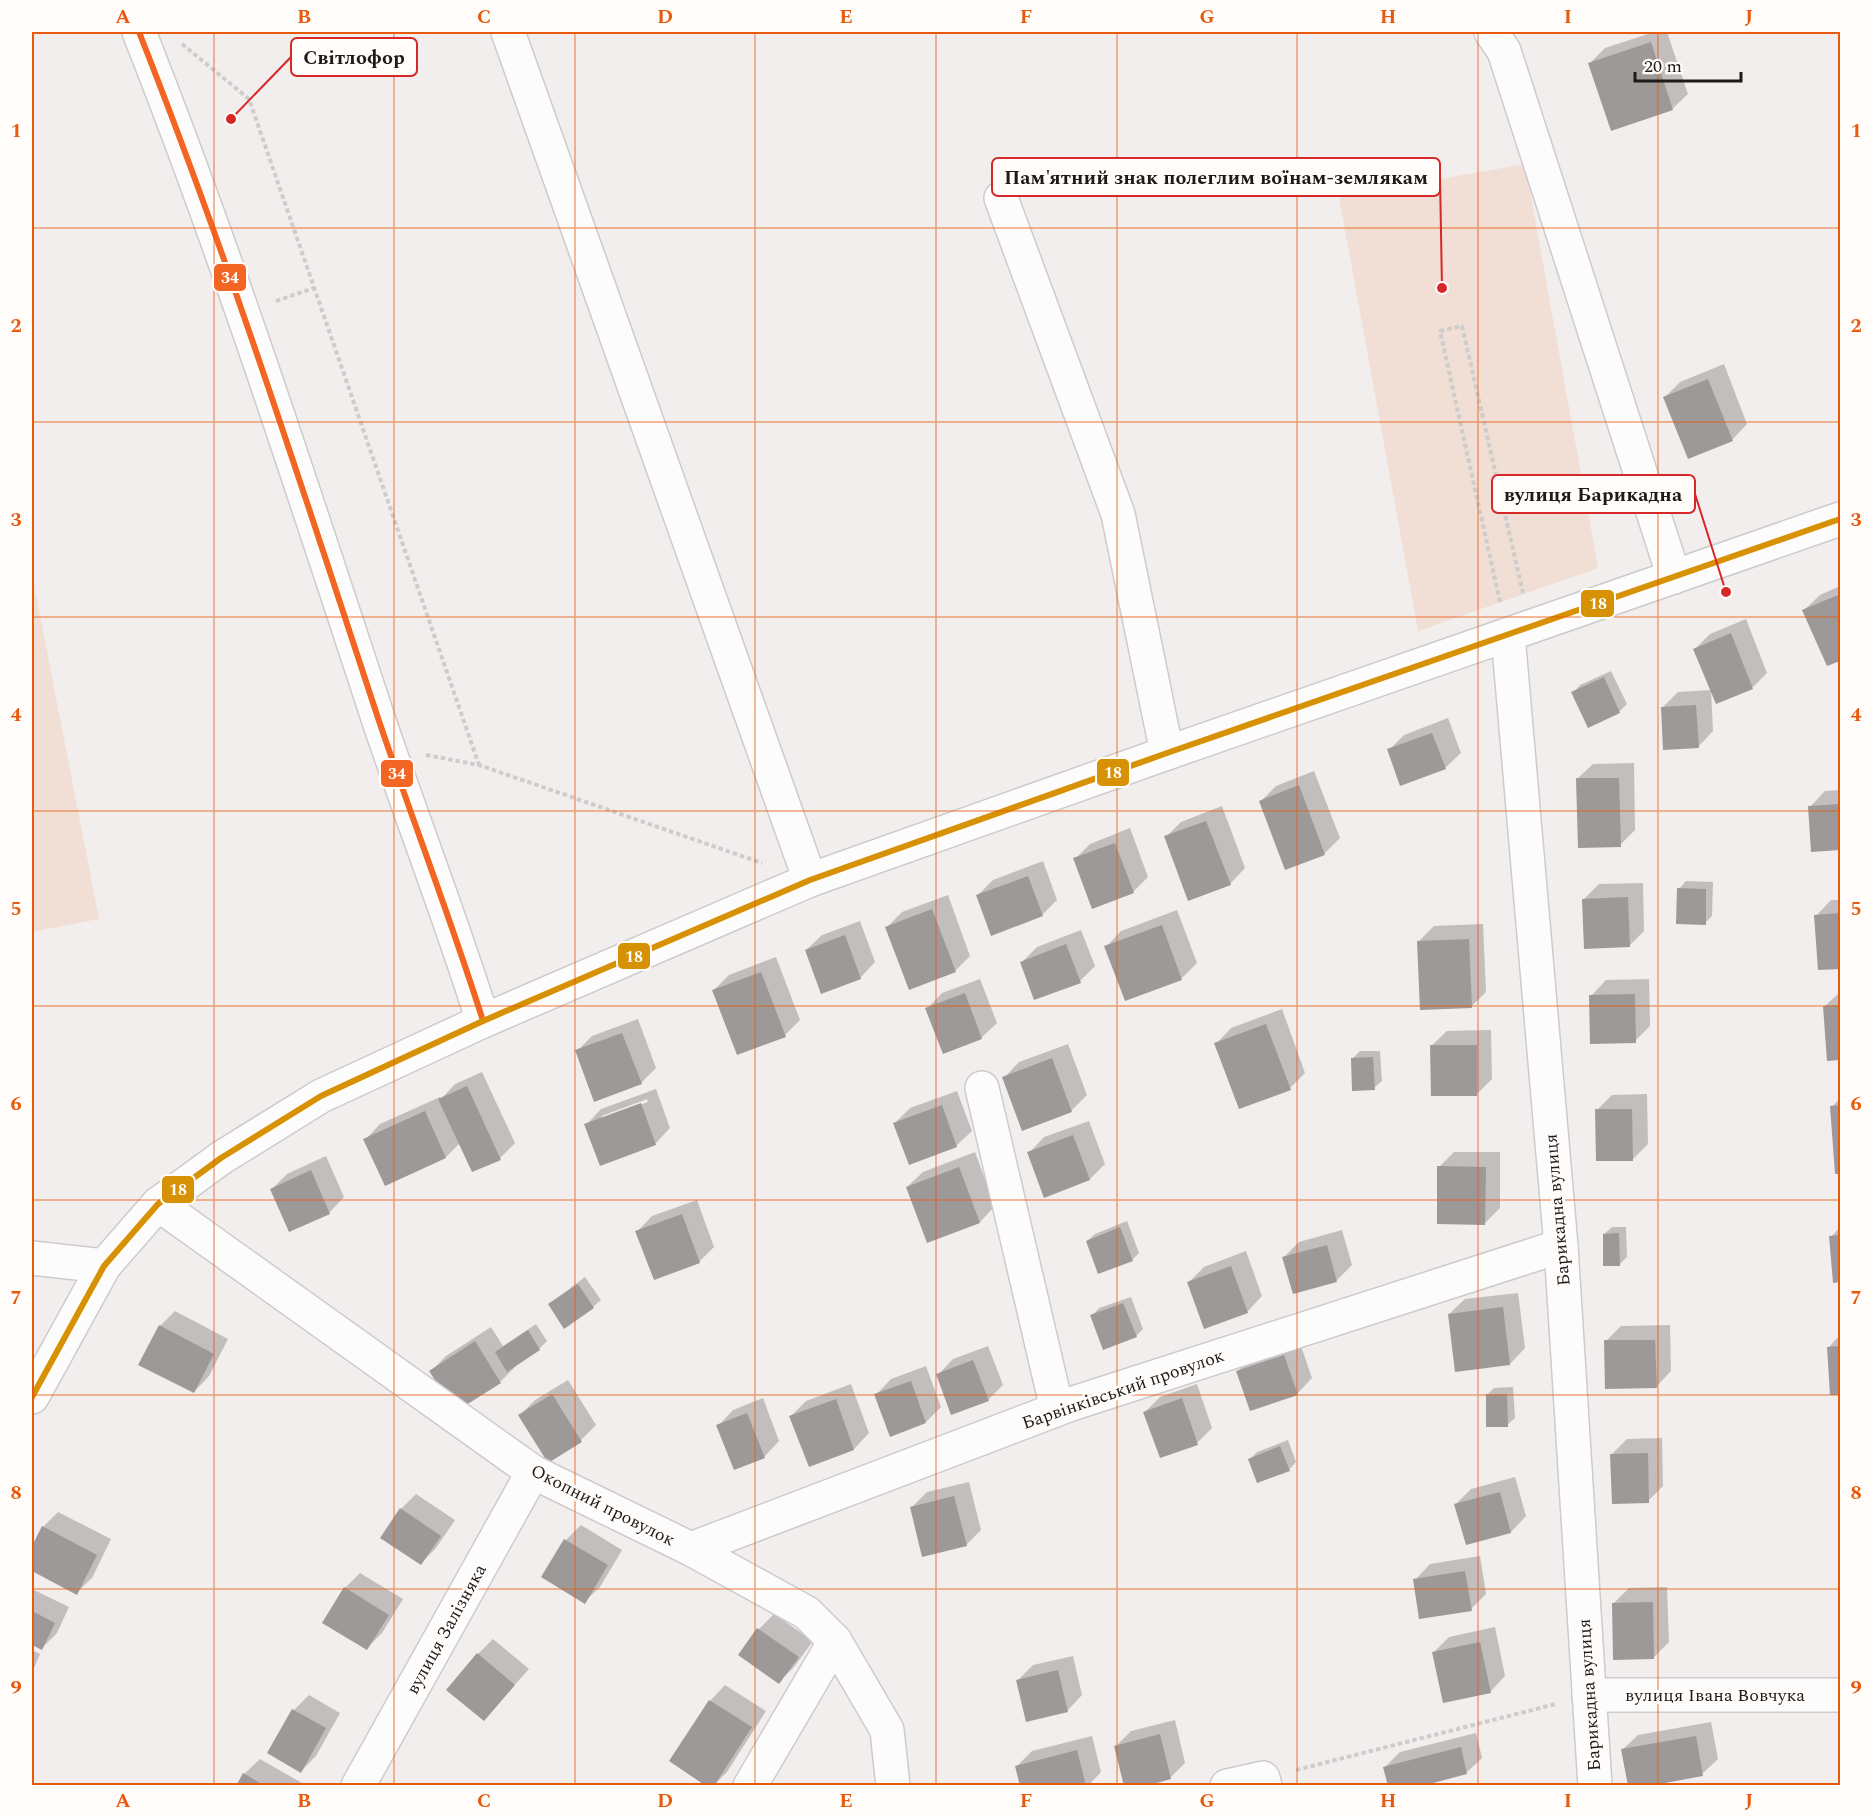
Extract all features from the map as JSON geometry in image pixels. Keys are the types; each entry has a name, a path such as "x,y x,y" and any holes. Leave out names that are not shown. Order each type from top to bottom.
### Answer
{"street":[{"path":"139,32 244,312 388,747 456,936 483,1021"},
{"path":"508,32 810,879"},
{"path":"1491,32 1504,51 1674,577"},
{"path":"1000,198 1118,514 1167,753"},
{"path":"32,1397 104,1266 158,1204 221,1158 321,1096 483,1021 810,879 1840,519"},
{"name":"Барикадна вулиця","path":"1519,631 1595,1785"},
{"path":"982,1088 1057,1409"},
{"name":"Окопний провулок","path":"158,1204 533,1472 691,1549 807,1613 835,1641 887,1730 893,1785"},
{"name":"Барвінківський провулок","path":"691,1549 1057,1409 1561,1246"},
{"path":"32,1258 104,1266"},
{"name":"вулиця Залізняка","path":"358,1785 533,1472"},
{"path":"750,1785 835,1641"},
{"name":"вулиця Івана Вовчука","path":"1589,1695 1840,1695"},
{"path":"1227,1785 1264,1782"}],"path":[{"path":"177,39 249,99 479,765"},
{"path":"244,312 314,288"},
{"path":"1462,326 1519,631 1440,331 1462,326"},
{"path":"388,747 479,765 810,879"},
{"path":"1264,1782 1589,1695"}],"shaded area":[{"path":"1525,164 1598,568 1418,631 1339,197"},
{"path":"32,574 99,919 32,932"}],"building":[{"path":"1651,42 1673,110 1611,131 1588,63"},
{"path":"1708,379 1733,441 1688,459 1663,397"},
{"path":"1838,595 1840,661 1827,666 1802,610"},
{"path":"1731,633 1753,689 1716,704 1693,649"},
{"path":"1604,677 1620,713 1588,728 1571,692"},
{"path":"1696,705 1699,748 1663,750 1661,707"},
{"path":"1432,733 1446,769 1400,786 1387,749"},
{"path":"1576,778 1619,778 1621,847 1578,848"},
{"path":"1299,785 1325,855 1285,870 1259,801"},
{"path":"1840,804 1840,850 1811,852 1808,806"},
{"path":"1206,821 1231,885 1188,901 1164,836"},
{"path":"1115,843 1134,893 1092,909 1073,858"},
{"path":"1028,876 1043,916 991,936 976,895"},
{"path":"1677,888 1706,889 1706,925 1676,924"},
{"path":"1628,897 1630,947 1584,949 1582,899"},
{"path":"932,909 956,972 909,990 885,927"},
{"path":"1840,913 1840,969 1818,970 1814,915"},
{"path":"1162,925 1182,980 1125,1001 1104,946"},
{"path":"845,935 861,979 821,994 805,950"},
{"path":"1469,939 1472,1008 1420,1010 1417,941"},
{"path":"1066,944 1081,983 1034,1000 1020,962"},
{"path":"761,972 786,1037 737,1055 712,990"},
{"path":"965,993 982,1039 943,1054 925,1008"},
{"path":"1635,994 1636,1043 1590,1044 1589,995"},
{"path":"1840,1005 1840,1060 1827,1061 1823,1006"},
{"path":"1266,1024 1291,1090 1239,1109 1214,1043"},
{"path":"622,1033 642,1084 594,1102 575,1050"},
{"path":"1430,1045 1477,1045 1477,1096 1431,1096"},
{"path":"1373,1057 1375,1090 1352,1091 1351,1058"},
{"path":"1052,1058 1072,1112 1022,1131 1002,1077"},
{"path":"467,1086 501,1160 472,1172 438,1099"},
{"path":"641,1103 656,1145 600,1166 584,1124"},
{"path":"942,1105 957,1147 909,1165 893,1123"},
{"path":"1840,1105 1840,1174 1835,1174 1830,1106"},
{"path":"1595,1109 1632,1109 1633,1161 1596,1161"},
{"path":"425,1111 446,1158 385,1186 363,1139"},
{"path":"1073,1135 1090,1180 1044,1198 1027,1152"},
{"path":"1437,1166 1486,1167 1485,1225 1437,1224"},
{"path":"959,1167 980,1223 927,1243 906,1187"},
{"path":"311,1170 330,1214 289,1232 270,1189"},
{"path":"682,1214 700,1263 654,1280 635,1231"},
{"path":"1120,1227 1133,1261 1098,1274 1086,1241"},
{"path":"1619,1233 1620,1266 1603,1266 1603,1234"},
{"path":"1840,1235 1840,1282 1833,1283 1829,1236"},
{"path":"1327,1245 1337,1282 1293,1294 1282,1257"},
{"path":"1231,1266 1248,1313 1204,1329 1187,1282"},
{"path":"578,1284 594,1308 564,1329 548,1304"},
{"path":"1123,1303 1137,1337 1103,1350 1090,1315"},
{"path":"1503,1307 1510,1365 1455,1372 1448,1314"},
{"path":"159,1325 214,1354 194,1393 138,1365"},
{"path":"528,1330 540,1350 507,1372 495,1352"},
{"path":"1604,1340 1655,1340 1657,1388 1605,1389"},
{"path":"475,1341 501,1383 455,1412 429,1371"},
{"path":"1840,1346 1840,1395 1830,1395 1827,1347"},
{"path":"1284,1355 1298,1395 1250,1411 1236,1371"},
{"path":"973,1360 989,1401 951,1415 936,1374"},
{"path":"911,1381 926,1423 890,1437 874,1394"},
{"path":"552,1394 582,1442 548,1463 518,1415"},
{"path":"1486,1394 1507,1394 1508,1427 1486,1427"},
{"path":"1182,1398 1198,1445 1160,1458 1143,1412"},
{"path":"836,1399 854,1450 809,1467 789,1416"},
{"path":"747,1413 765,1458 734,1470 716,1425"},
{"path":"1280,1446 1290,1471 1257,1483 1248,1459"},
{"path":"1648,1453 1649,1503 1612,1504 1610,1454"},
{"path":"1500,1492 1511,1533 1466,1545 1454,1504"},
{"path":"954,1496 967,1546 922,1557 910,1507"},
{"path":"400,1508 441,1536 421,1565 380,1538"},
{"path":"42,1526 97,1555 77,1595 32,1571 32,1546"},
{"path":"564,1539 608,1565 585,1604 541,1577"},
{"path":"1465,1571 1472,1611 1419,1619 1413,1579"},
{"path":"344,1587 389,1615 367,1650 322,1623"},
{"path":"1653,1602 1654,1659 1613,1660 1612,1603"},
{"path":"32,1611 55,1623 42,1650 32,1645"},
{"path":"757,1628 799,1657 779,1684 738,1655"},
{"path":"1480,1642 1491,1693 1443,1703 1432,1652"},
{"path":"477,1653 515,1685 484,1721 446,1690"},
{"path":"1058,1670 1068,1712 1026,1722 1016,1680"},
{"path":"709,1700 752,1727 714,1786 706,1786 669,1761"},
{"path":"292,1709 326,1728 301,1773 267,1753"},
{"path":"1160,1734 1171,1779 1146,1786 1124,1786 1114,1746"},
{"path":"1696,1736 1703,1776 1649,1786 1628,1786 1621,1749"},
{"path":"1461,1747 1467,1774 1422,1786 1388,1786 1383,1767"},
{"path":"1077,1750 1086,1786 1020,1786 1015,1766"},
{"path":"243,1773 265,1786 236,1786"}],"transit line":[{"name":"34","path":"139,32 234,287 378,718 483,1021"},
{"name":"18","path":"32,1397 104,1266 158,1204 221,1158 321,1096 483,1021 810,880 1840,519"}],"place":[{"name":"Світлофор","path":"231,119"},
{"name":"Пам'ятний знак полеглим воїнам-землякам","path":"1442,288"},
{"name":"вулиця Барикадна","path":"1726,592"}]}
